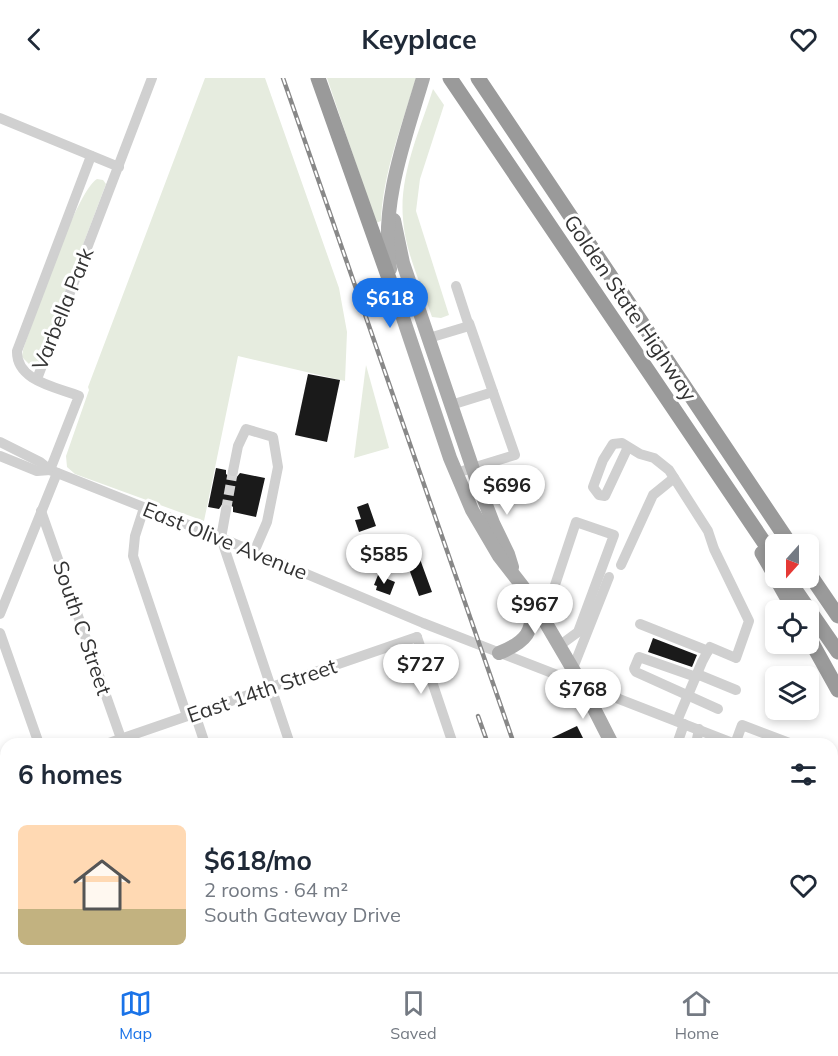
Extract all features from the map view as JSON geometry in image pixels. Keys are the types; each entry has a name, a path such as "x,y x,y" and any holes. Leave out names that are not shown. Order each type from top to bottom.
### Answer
{"highway":[{"path":"318,78 398,304"},
{"name":"Golden State Highway","path":"450,78 765,544"},
{"name":"Golden State Highway","path":"478,78 783,534"},
{"path":"744,474 789,534"},
{"path":"724,484 765,557"},
{"path":"819,576 838,601"},
{"path":"794,588 838,652"},
{"path":"819,588 838,616"},
{"path":"818,654 838,690"}],"main road":[{"path":"423,79 400,158 387,220 388,255 398,304 456,473 472,510 485,535 533,602 573,668 609,738"},
{"path":"392,194 399,251 472,468 493,523 508,554 513,572"},
{"path":"411,344 429,339"},
{"path":"499,652 516,646 525,637 532,618 533,602"}],"street":[{"name":"Varbella Park","path":"91,156 17,351 22,370 37,379 152,78"},
{"path":"0,118 119,167"},
{"path":"456,286 515,455 456,473"},
{"path":"429,339 469,326 469,323"},
{"path":"0,614 41,511 79,396 37,379"},
{"path":"451,405 493,392"},
{"path":"233,471 238,446 246,429 273,437 278,467 267,522 254,552"},
{"path":"628,447 605,496 599,495 593,487 603,460 614,444 622,443 640,454 654,458 669,470 708,531 714,549 749,621 736,658 710,647 688,696 678,738"},
{"path":"0,457 3,444"},
{"name":"East Olive Avenue","path":"3,444 40,462 53,472 220,538 423,623 721,738"},
{"name":"East Olive Avenue","path":"0,457 37,471 53,472"},
{"path":"621,565 653,495 674,478"},
{"path":"144,507 135,536 133,555 191,715 202,738"},
{"path":"226,510 220,538 288,738"},
{"name":"South C Street","path":"41,511 122,738"},
{"path":"533,602 551,597 576,522 614,535 578,632 559,646"},
{"path":"573,668 609,577"},
{"path":"423,623 417,637 451,738"},
{"path":"640,624 708,651"},
{"path":"0,633 37,738"},
{"name":"East 14th Street","path":"131,738 417,637"},
{"path":"718,709 636,672 635,664 639,657 736,690"},
{"path":"737,738 742,724 777,738"},
{"path":"697,738 699,729"}],"shaded area":[{"path":"205,78 265,78 339,288 347,332 345,381 238,356 204,521 75,474 67,467 66,456 89,390 88,387"},
{"path":"327,78 416,78 389,167 381,221 376,223"},
{"path":"433,89 444,105 420,179 416,211 449,315 441,318 432,317 410,256 403,219 407,169"},
{"path":"97,179 103,180 106,184 39,361 29,364 22,357 23,350 45,286 78,207 88,189"},
{"path":"366,365 389,448 354,458"}],"building":[{"path":"308,374 340,380 327,442 295,435"},
{"path":"216,468 226,470 226,474 231,478 236,478 240,473 265,478 256,517 233,512 233,507 228,503 223,503 219,509 208,507"},
{"path":"368,503 376,526 359,532 355,520 361,519 357,507"},
{"path":"417,551 432,592 419,596 406,561 411,559 409,554"},
{"path":"378,575 395,582 390,595 376,590 377,586 374,585"},
{"path":"653,638 697,655 692,667 648,652"},
{"path":"577,726 583,738 552,738"}],"tunnel":[{"path":"226,510 233,471"}],"railway":[{"path":"283,78 512,738"},
{"path":"478,716 486,738"}]}
